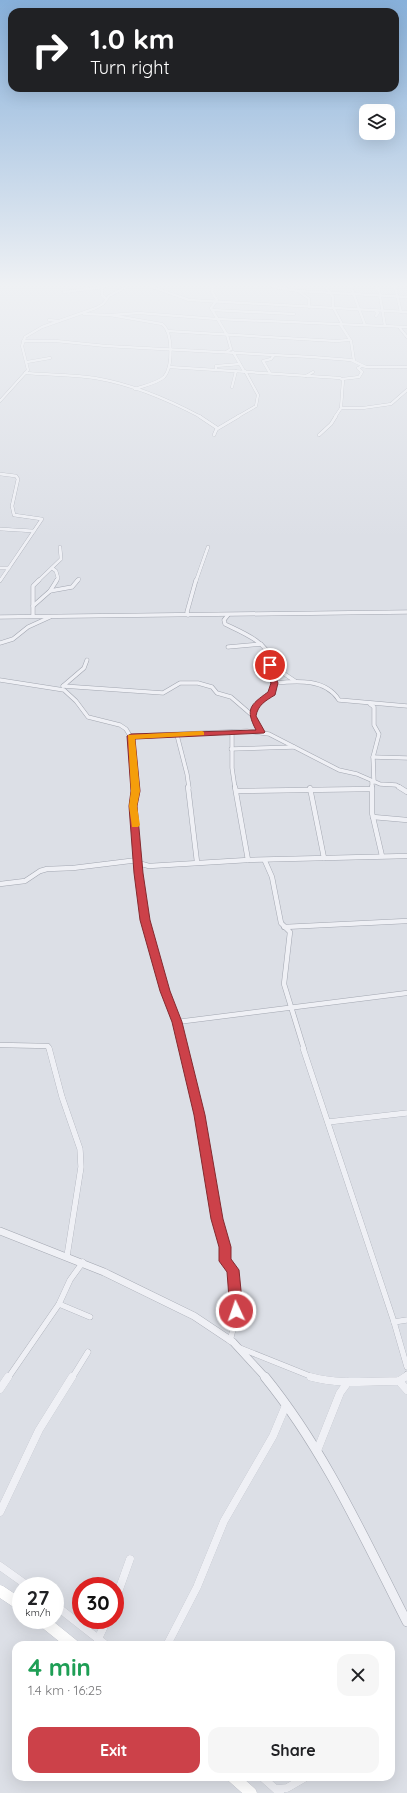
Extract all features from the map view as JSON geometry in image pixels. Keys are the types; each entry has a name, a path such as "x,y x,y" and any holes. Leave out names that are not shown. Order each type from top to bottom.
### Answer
{"highway":[{"path":"0,1591 12,1599"},
{"path":"53,1629 68,1641"},
{"path":"238,1781 251,1793"}],"street":[{"path":"135,389 162,378 167,371"},
{"path":"233,371 270,372 306,376 330,376 342,379 359,377 362,372 361,371"},
{"path":"232,387 236,371"},
{"path":"214,435 217,428 256,406 258,395 245,371"},
{"path":"306,376 307,373 313,372"},
{"path":"0,401 25,373 95,378 135,389 181,406 217,428"},
{"path":"319,435 331,424 341,408 342,379"},
{"path":"341,408 363,408 391,404 407,390"},
{"path":"0,474 16,476 18,483 12,512 15,515 41,518 34,531 0,581"},
{"path":"0,529 34,531"},
{"path":"32,616 33,586 61,559 60,547"},
{"path":"188,615 187,612 197,577 208,547"},
{"path":"0,568 9,568"},
{"path":"33,606 50,591 58,577 52,568"},
{"path":"50,591 72,588 79,579"},
{"path":"0,617 407,612"},
{"path":"228,615 224,620 225,624 253,638 261,644 271,662 295,681"},
{"path":"0,643 13,639 28,627 51,616"},
{"path":"228,648 261,644"},
{"path":"61,688 84,668 86,660"},
{"path":"271,662 269,672 274,682"},
{"path":"252,716 257,703 272,694 274,682 278,675 277,668"},
{"path":"0,680 61,688 163,693 180,683 198,684 212,687 217,693 231,697 247,710 261,732"},
{"path":"274,682 295,681 314,683 331,690 339,700 407,706"},
{"path":"61,688 69,692 88,717 120,725 131,736 136,791 133,806 138,862 147,928 165,991 177,1022 203,1130 208,1175 217,1219 225,1247 225,1261 233,1270 236,1295 236,1320 230,1341"},
{"path":"368,703 374,707 374,725 379,734 373,757 373,781 371,789 374,817 382,856"},
{"path":"232,732 232,768 237,791 243,840 248,860"},
{"path":"131,736 261,732 270,734 295,746 312,758 339,770 357,774 373,781 396,785 407,792"},
{"path":"177,735 187,774 197,862"},
{"path":"231,749 295,746"},
{"path":"373,757 407,758"},
{"path":"237,791 310,788 371,789"},
{"path":"310,788 324,858"},
{"path":"374,817 407,820"},
{"path":"0,884 25,881 40,871 48,869 138,862 149,866 248,860 265,861 407,856"},
{"path":"265,861 272,877 281,923 290,932 291,936 284,984 291,1009 394,1322 407,1367"},
{"path":"284,927 407,921"},
{"path":"177,1022 407,994"},
{"path":"0,1045 48,1046 62,1097 80,1149 82,1167 66,1256"},
{"path":"328,1122 407,1113"},
{"path":"0,1231 83,1262 187,1312 240,1348 286,1404 317,1451 361,1528 407,1622"},
{"path":"0,1389 59,1304 70,1280 83,1262"},
{"path":"59,1304 90,1318"},
{"path":"394,1322 407,1320"},
{"path":"240,1348 259,1354 310,1378 324,1381 399,1381 405,1378 407,1374"},
{"path":"0,1512 39,1430 88,1352"},
{"path":"399,1381 407,1390"},
{"path":"317,1451 329,1424 340,1393 348,1382"},
{"path":"169,1641 197,1587 224,1521 274,1436 286,1404"},
{"path":"124,1577 130,1559"},
{"path":"0,1566 15,1577"},
{"path":"64,1612 101,1641"},
{"path":"98,1639 103,1629"},
{"path":"267,1781 278,1791 299,1781"}],"slow traffic":[{"path":"135,825 133,806 136,791 131,736 202,734"}],"route":[{"path":"236,1311 233,1270 226,1264 225,1261 225,1247 219,1229 208,1175 207,1155 200,1115 177,1022 165,991 145,920 133,806 136,791 131,736 247,731 261,732 252,716 256,704 272,694 274,683 269,672 270,665"}]}
